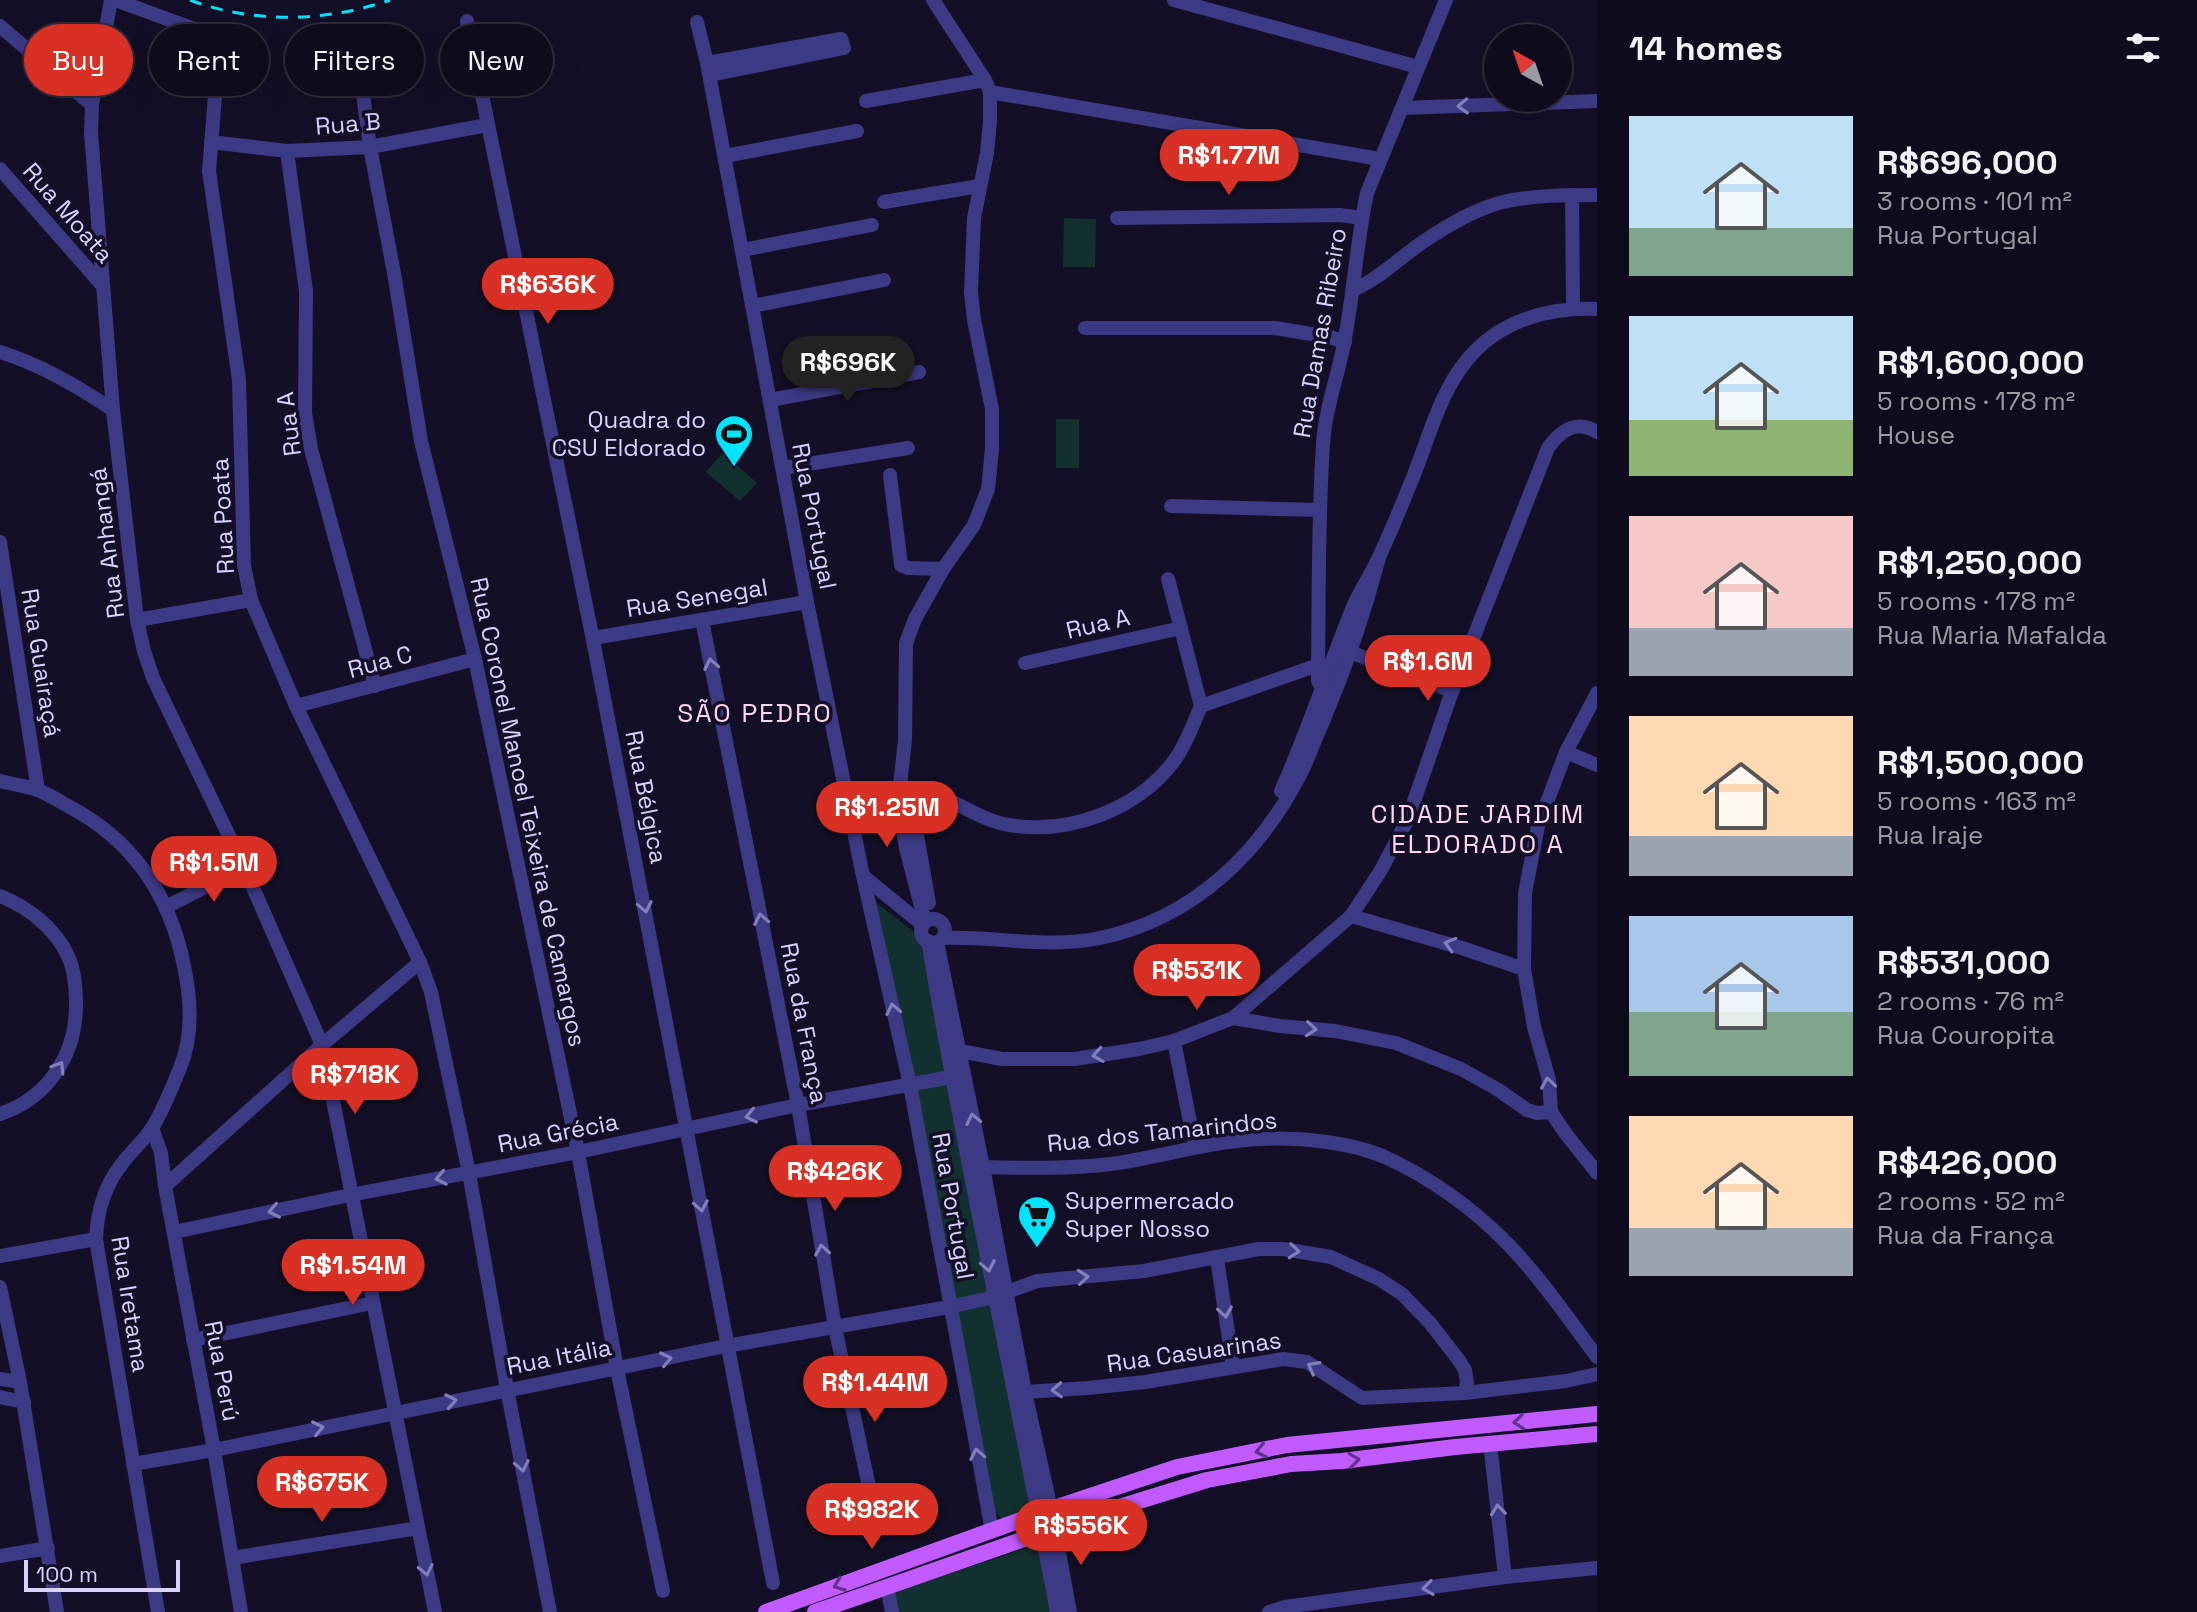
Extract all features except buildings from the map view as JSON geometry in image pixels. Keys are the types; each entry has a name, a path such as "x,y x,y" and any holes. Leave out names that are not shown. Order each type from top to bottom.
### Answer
{"main road":[{"path":"766,1612 1045,1511 1177,1467 1287,1445 1597,1414"},
{"path":"815,1612 1207,1480 1291,1464 1597,1434"}],"street":[{"name":"Rua Poata","path":"113,0 211,35 219,46 209,171 239,380 244,565 251,600 296,706 420,962 431,992 469,1173 550,1612"},
{"name":"Rua Anhangá","path":"113,0 92,105 91,133 113,410 137,620 153,678 244,867 322,1045 435,1612"},
{"path":"933,0 987,86 990,121 974,218 971,292 992,409 992,449 988,489 974,525 943,569 915,619 906,643 903,772 906,848 931,931 960,1051 983,1167 1000,1294 1025,1392 1045,1511"},
{"path":"1174,0 1418,67"},
{"name":"Rua Damas Ribeiro","path":"1322,688 1318,681 1318,665 1323,442 1345,342 1362,218 1367,193 1380,159 1446,0"},
{"name":"Rua Bélgica","path":"467,21 593,638 773,1583"},
{"name":"Rua Portugal","path":"697,22 725,156 807,602 910,1085 992,1531"},
{"path":"0,26 92,105"},
{"path":"841,39 844,48 708,69 841,39"},
{"path":"866,101 987,86 1380,159"},
{"name":"Rua Coronel Manoel Teixeira de Camargos","path":"363,96 421,441 475,659 578,1152 617,1369 663,1591"},
{"path":"1402,108 1597,101"},
{"name":"Rua B","path":"211,142 287,151 370,147 487,125"},
{"path":"725,156 857,131"},
{"name":"Rua A","path":"287,151 306,291 305,413 375,686"},
{"name":"Rua Moata","path":"0,169 103,286"},
{"path":"884,202 979,186"},
{"path":"1572,195 1573,308"},
{"path":"1353,290 1370,283 1420,244 1480,210 1502,202 1597,195"},
{"path":"1117,218 1340,215 1362,218"},
{"path":"742,250 872,225"},
{"path":"752,306 884,280"},
{"path":"1270,823 1354,605 1379,558 1441,405 1466,361 1496,332 1532,315 1573,308 1597,309"},
{"path":"1085,328 1275,328 1345,342"},
{"path":"0,352 68,381 113,410"},
{"path":"770,400 919,372"},
{"path":"960,1051 1002,1059 1075,1059 1174,1041 1233,1018 1351,916 1381,870 1408,819 1452,691 1548,448 1558,434 1574,425 1597,432"},
{"path":"783,468 908,448"},
{"path":"890,475 901,565 943,569"},
{"path":"1171,506 1320,510"},
{"name":"Rua Guairaçá","path":"0,542 38,790"},
{"path":"865,883 931,931 1033,943 1069,943 1101,938 1166,916 1192,901 1249,851 1303,768 1350,652 1379,558"},
{"path":"905,800 935,794 1006,825 1037,828 1098,817 1130,801 1154,782 1175,760 1201,706 1168,579"},
{"path":"137,620 251,600"},
{"name":"Rua Senegal","path":"593,638 807,602"},
{"path":"1354,605 1346,642 1350,652 1452,691"},
{"name":"Rua da França","path":"702,620 798,1105 835,1327 878,1529"},
{"name":"Rua A","path":"1025,663 1181,628"},
{"name":"Rua C","path":"296,706 475,659"},
{"path":"1201,706 1318,665"},
{"path":"1320,727 1327,699 1322,688"},
{"path":"1597,693 1566,752 1538,826 1525,893 1524,969 1534,1027 1549,1080 1551,1112 1597,1173"},
{"path":"1566,752 1597,765"},
{"name":"Rua Iretama","path":"0,781 38,790 87,816 107,830 136,859 166,907 181,951 189,988 190,1028 182,1064 148,1133 111,1180 97,1220 96,1239 158,1612"},
{"path":"166,907 244,867"},
{"path":"0,896 25,907 56,938 68,956 76,986 76,1002 70,1048 54,1075 33,1098 0,1114"},
{"path":"1351,916 1524,969"},
{"path":"931,931 951,1077 1049,1531 1070,1612"},
{"path":"165,1186 420,962"},
{"path":"1233,1018 1335,1031 1396,1043 1461,1069 1527,1110 1551,1112"},
{"path":"1174,1041 1195,1147"},
{"name":"Rua Grécia","path":"174,1232 798,1105 951,1077"},
{"name":"Rua Perú","path":"148,1133 161,1153 241,1612"},
{"name":"Rua dos Tamarindos","path":"983,1167 1047,1169 1111,1164 1195,1147 1261,1139 1327,1141 1385,1157 1437,1186 1506,1242 1597,1357"},
{"path":"0,1256 96,1239"},
{"name":"Rua Itália","path":"133,1464 726,1346 949,1307 1037,1281 1144,1271 1259,1249 1308,1252 1339,1260 1402,1294 1458,1359 1465,1370 1465,1393"},
{"path":"1217,1258 1233,1366"},
{"path":"0,1287 24,1402 57,1612"},
{"path":"193,1340 372,1303"},
{"name":"Rua Casuarinas","path":"1025,1392 1145,1382 1283,1359 1307,1362 1362,1398 1465,1393 1566,1381 1597,1374"},
{"path":"0,1379 20,1382"},
{"path":"0,1397 24,1402"},
{"path":"1490,1443 1505,1577"},
{"path":"232,1558 418,1528"},
{"path":"1049,1531 1057,1612"},
{"path":"0,1556 48,1548"},
{"path":"1269,1612 1505,1577 1597,1568"},
{"path":"887,1586 892,1612"}],"green space":[{"path":"1064,218 1096,219 1095,267 1063,267"},
{"path":"1056,419 1079,419 1079,468 1056,468"},
{"path":"723,453 757,483 740,501 706,472"},
{"path":"874,901 913,931 921,945 1035,1513 1006,1524 991,1506"},
{"path":"1033,1546 1041,1552 1052,1612 898,1612 894,1592"}],"railway":[{"path":"190,0 239,13 290,17 341,13 390,0"}],"place":[{"name":"Quadra do CSU Eldorado","path":"734,468"},
{"name":"Supermercado Super Nosso","path":"1037,1249"}],"district":[{"name":"SÃO PEDRO","path":"755,713"},
{"name":"CIDADE JARDIM ELDORADO A","path":"1478,829"}]}
